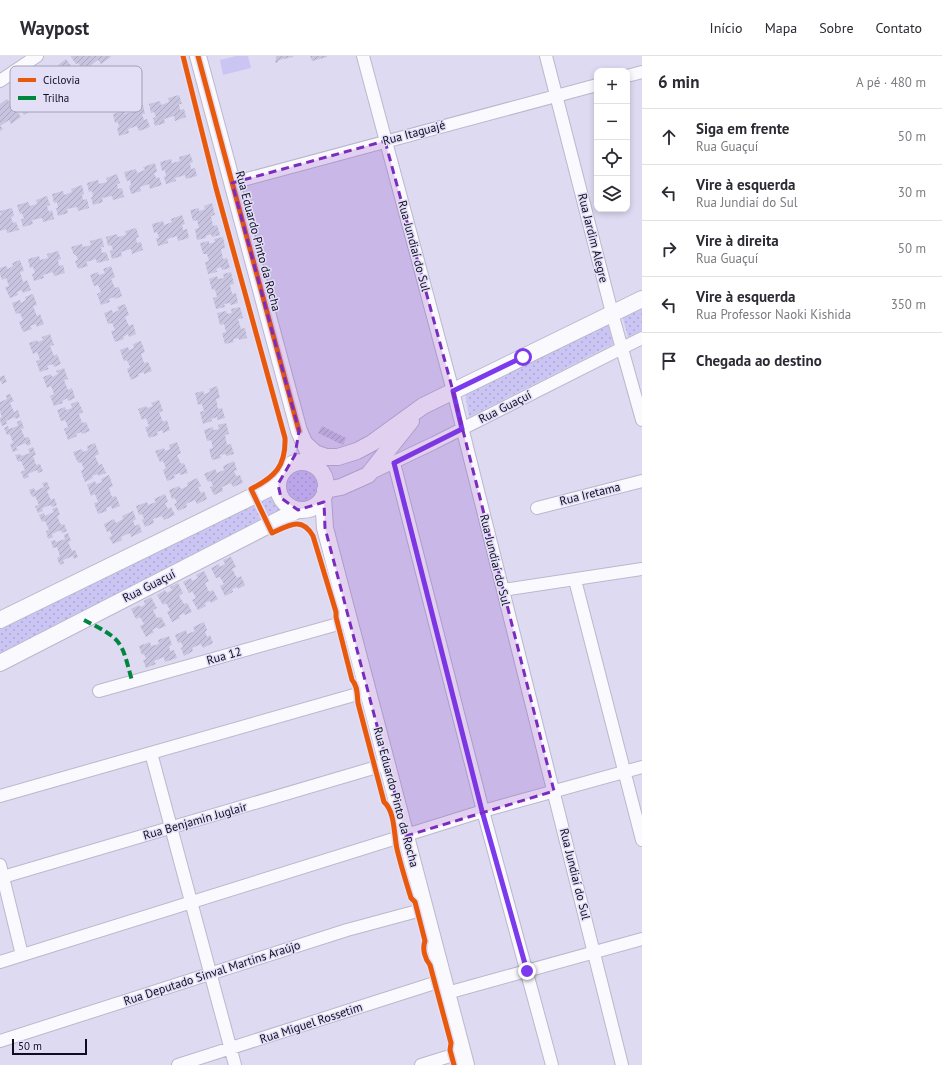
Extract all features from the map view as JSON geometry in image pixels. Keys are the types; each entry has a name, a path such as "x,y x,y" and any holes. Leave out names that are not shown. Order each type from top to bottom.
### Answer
{"main road":[{"name":"Rua Eduardo Pinto da Rocha","path":"198,56 301,436 316,468"},
{"name":"Rua Guaçuí","path":"316,468 332,458 344,456 372,443 423,406 642,299"},
{"name":"Rua Guaçuí","path":"324,493 368,475 423,406"},
{"name":"Rua Eduardo Pinto da Rocha","path":"290,466 301,436"},
{"path":"301,436 309,448 321,455 332,458"},
{"path":"368,475 377,457 376,449 372,443"},
{"path":"301,510 315,506 324,493 326,483 323,476 316,468 306,463 298,463 284,470 280,477 278,491 285,504 291,508 301,510 325,528"},
{"path":"0,620 278,484"},
{"name":"Rua Eduardo Pinto da Rocha","path":"324,493 325,528 465,1058"},
{"name":"Rua Guaçuí","path":"0,663 301,510"}],"street":[{"path":"22,66 36,56"},
{"name":"Rua Jundiaí do Sul","path":"363,56 453,391 622,1065"},
{"name":"Rua Jardim Alegre","path":"546,56 612,313 642,420"},
{"path":"630,75 642,72"},
{"path":"0,81 10,74"},
{"name":"Rua Itaguajé","path":"232,183 594,86"},
{"name":"Rua Guaçuí","path":"368,475 642,338"},
{"path":"394,463 482,811 552,1065"},
{"name":"Rua Iretama","path":"537,508 642,481"},
{"path":"502,590 642,569"},
{"path":"575,580 642,840"},
{"name":"Rua 12","path":"99,691 350,621"},
{"path":"0,796 368,691"},
{"path":"151,753 235,1065"},
{"name":"Rua Benjamin Juglair","path":"3,877 387,764"},
{"path":"0,962 482,811 642,767"},
{"path":"0,865 22,955"},
{"name":"Rua Deputado Sinval Martins Araújo","path":"0,1041 347,930 425,909"},
{"name":"Rua Miguel Rossetim","path":"178,1065 230,1048 446,987 527,971 642,939"},
{"path":"421,1065 465,1058"}],"highlighted area":[{"path":"385,141 453,391 554,791 406,836 325,528 324,502 298,510 281,498 278,484 295,455 299,431 232,183"}],"shaded area":[{"path":"236,56 248,56 251,68 223,75 220,60"},
{"path":"642,306 642,330 628,337 622,315"},
{"path":"608,324 613,344 469,417 465,393"},
{"path":"306,467 313,470 319,476 322,487 321,495 313,504 306,507 298,507 291,504 283,495 282,483 285,476 294,468"},
{"path":"272,493 285,512 0,657 0,626"}],"building":[{"path":"276,56 293,57 279,60 277,63 275,62"},
{"path":"310,56 327,56 327,57 312,61"},
{"path":"71,57 111,57 101,64 98,60 90,66 80,66 78,63 76,64"},
{"path":"66,59 71,66 57,66"},
{"path":"179,95 182,104 179,104 180,110 184,109 186,117 175,121 174,116 164,119 165,123 155,126 153,118 156,117 154,112 151,113 149,104 160,101 161,105 169,102 168,98"},
{"path":"7,99 10,103 10,112 17,112 21,117 11,124 9,120 0,126 0,104"},
{"path":"142,105 145,114 142,114 144,120 147,119 150,127 139,131 137,126 128,129 129,133 119,136 117,128 119,127 118,122 115,123 113,114 120,112 124,112 125,114 142,112"},
{"path":"190,154 193,162 190,163 191,169 195,168 197,176 186,179 185,175 175,178 176,181 166,184 164,177 166,176 165,170 162,171 160,162 171,159 172,163 180,161 179,157"},
{"path":"155,163 157,172 154,173 156,178 159,177 162,185 150,189 149,184 140,187 141,191 131,194 129,186 131,185 130,180 127,181 124,172 136,169 137,173 145,170 143,167"},
{"path":"117,174 120,183 117,184 118,189 122,188 124,197 113,200 112,196 102,198 103,202 93,205 91,197 93,197 92,191 89,192 87,183 98,180 99,184 107,182 106,178"},
{"path":"82,185 84,194 82,195 83,200 87,199 89,208 78,211 77,207 67,209 68,213 58,216 56,208 58,208 57,202 54,203 52,194 63,191 64,195 72,192 71,189"},
{"path":"47,196 50,205 47,206 49,212 52,210 54,219 43,222 42,218 32,220 33,224 23,227 21,219 24,219 22,213 20,214 17,205 28,202 30,206 37,204 36,200"},
{"path":"212,203 215,215 211,216 213,226 217,225 220,235 212,237 211,234 206,236 206,238 197,240 195,229 199,228 197,220 193,221 190,210 199,208 199,211 205,209 204,206"},
{"path":"12,208 14,216 11,217 13,223 16,222 19,230 7,233 6,229 0,231 0,211"},
{"path":"182,215 185,224 182,225 183,230 187,229 189,238 178,241 177,236 167,239 168,243 158,246 156,238 159,238 157,232 154,233 152,224 163,221 164,225 172,222 171,219"},
{"path":"136,228 139,237 136,238 137,243 141,242 143,250 132,254 131,249 121,252 122,256 112,259 110,251 113,250 111,245 108,246 106,237 117,234 118,237 126,235 125,231"},
{"path":"223,237 225,248 221,249 223,259 227,258 230,268 222,270 221,267 216,269 217,272 208,274 205,262 209,261 207,254 203,254 200,243 209,241 209,244 215,242 214,239"},
{"path":"102,238 104,247 101,247 102,253 106,252 109,260 97,263 96,259 86,262 88,266 78,269 75,261 78,260 71,247 82,244 83,247 91,245 90,241"},
{"path":"58,251 61,259 58,260 59,266 63,265 65,273 54,276 53,272 43,275 44,278 34,281 32,274 35,273 33,267 30,268 28,259 39,256 40,260 48,258 47,254"},
{"path":"20,260 24,271 20,272 23,282 27,280 31,290 23,293 22,290 17,292 18,295 10,298 5,287 9,286 6,278 2,280 0,268 6,266 8,269 13,266 12,263"},
{"path":"111,266 115,277 111,279 115,288 119,287 122,296 115,299 114,297 109,299 110,302 101,305 97,294 101,292 98,285 94,286 90,275 98,272 99,275 105,273 103,269"},
{"path":"231,272 234,284 230,285 232,294 236,293 238,303 231,305 230,303 224,304 225,307 216,309 213,298 217,297 215,289 212,290 209,279 217,276 218,279 224,278 223,274"},
{"path":"33,294 37,305 33,306 37,316 40,314 44,324 37,327 36,324 30,326 32,329 23,332 19,322 23,320 20,313 16,314 12,303 20,300 21,303 26,300 25,297"},
{"path":"125,304 129,315 125,317 129,326 133,324 136,334 129,337 128,334 123,337 124,339 115,342 111,331 115,330 112,323 108,324 104,313 112,310 113,313 119,310 117,307"},
{"path":"240,307 243,318 238,319 241,329 245,328 247,338 239,340 239,338 233,339 234,342 225,344 222,333 226,332 224,324 220,325 217,313 226,311 227,314 232,313 231,309"},
{"path":"50,334 54,345 50,346 54,356 57,354 61,364 54,367 53,364 47,366 49,369 40,372 36,361 40,360 37,352 33,354 29,343 37,340 38,342 43,340 42,337"},
{"path":"141,341 145,352 141,354 144,363 148,362 152,371 144,374 144,372 138,374 139,376 131,380 127,369 130,367 127,360 124,361 120,350 128,347 129,350 134,348 133,344"},
{"path":"64,368 68,379 64,380 68,390 72,388 75,398 68,401 67,398 62,401 63,403 54,406 50,396 54,394 51,386 47,388 43,377 51,374 52,377 58,374 56,371"},
{"path":"4,375 7,382 2,384 1,381 0,382 0,377"},
{"path":"217,386 220,398 216,399 218,409 222,408 225,418 217,420 217,417 211,419 212,421 203,424 200,412 204,411 202,404 198,405 195,393 203,391 204,394 210,392 209,389"},
{"path":"10,394 14,401 10,403 14,412 18,410 20,417 16,419 15,417 6,421 7,424 2,426 0,420 2,417 0,402 7,399 6,395"},
{"path":"159,400 163,411 159,412 163,422 167,420 170,430 163,433 162,430 157,432 158,435 149,438 145,427 149,426 146,418 142,420 138,409 146,406 147,408 153,406 151,403"},
{"path":"78,401 83,412 79,414 82,423 86,422 90,431 82,434 81,432 76,434 77,436 68,440 64,429 68,427 65,420 61,421 57,410 65,407 66,410 72,408 71,404"},
{"path":"21,420 24,428 21,429 25,438 29,437 31,444 27,446 26,443 16,447 18,450 13,452 10,444 13,443 10,434 7,435 4,428 8,426 9,429 18,426 17,422"},
{"path":"226,423 229,434 225,435 227,445 231,444 234,454 226,456 226,454 220,455 221,458 212,460 209,449 213,448 211,440 207,441 204,430 213,427 213,430 219,429 218,425"},
{"path":"322,426 346,438 343,445 318,433"},
{"path":"177,442 181,453 177,455 181,464 184,463 188,473 174,475 175,478 167,481 163,470 166,468 163,461 160,462 155,451 164,448 165,451 170,449 169,445"},
{"path":"95,443 99,454 95,456 99,465 102,464 106,473 98,476 98,474 92,476 93,478 85,482 81,471 84,469 81,462 78,463 73,452 82,449 83,452 88,450 87,446"},
{"path":"33,447 36,455 33,456 36,465 40,464 43,471 38,473 37,470 28,474 29,477 24,479 21,472 25,470 21,461 18,462 15,455 20,454 21,456 30,453 28,449"},
{"path":"234,461 237,470 234,471 236,476 240,475 243,483 233,487 231,483 222,487 223,491 214,495 210,487 213,486 211,481 208,482 204,474 215,469 217,473 224,470 223,466"},
{"path":"109,475 113,486 109,488 112,497 116,496 120,506 112,509 111,506 106,508 107,511 98,514 94,503 98,502 95,494 91,496 87,485 95,481 96,484 102,482 101,479"},
{"path":"197,478 201,486 198,487 201,493 204,491 207,499 197,504 195,500 186,504 187,507 178,511 174,504 177,503 175,498 172,499 169,490 179,486 181,489 188,486 187,483"},
{"path":"47,482 50,489 47,491 51,500 54,498 57,505 42,508 43,511 38,513 35,506 39,505 35,496 32,497 29,490 34,488 35,491 44,487 42,483"},
{"path":"165,494 168,502 165,503 168,509 171,507 175,515 164,520 162,516 153,519 154,523 145,527 142,520 144,519 142,514 139,515 136,506 147,502 148,505 156,502 154,499"},
{"path":"57,507 60,515 57,516 61,525 64,524 67,531 62,533 61,530 52,534 53,537 48,539 46,531 49,530 45,521 42,522 39,515 44,513 45,516 54,512 52,509"},
{"path":"133,511 136,519 133,521 135,526 139,524 142,532 131,537 130,533 121,537 122,540 113,544 109,537 112,536 110,531 107,532 104,524 114,519 116,523 123,519 122,516"},
{"path":"68,533 71,541 68,542 72,551 75,550 78,557 74,559 73,556 63,560 64,563 60,565 57,558 60,556 57,547 53,548 51,541 55,540 56,542 65,539 64,535"},
{"path":"231,557 236,567 232,569 237,578 241,576 245,585 238,589 237,587 232,589 233,592 225,596 220,586 224,584 220,577 216,578 211,568 219,564 220,567 225,564 223,560"},
{"path":"204,571 209,581 205,583 209,592 213,590 218,599 211,603 210,601 205,603 206,606 198,610 192,600 196,598 192,591 189,593 183,582 191,578 192,581 198,578 196,575"},
{"path":"178,583 183,593 179,596 184,604 187,603 192,612 185,615 184,613 179,616 180,618 172,622 167,612 170,610 166,603 163,605 157,595 165,590 167,593 172,590 170,587"},
{"path":"151,597 157,608 153,610 157,618 161,617 166,626 158,629 157,627 152,630 154,632 146,637 140,626 144,624 140,617 136,619 131,609 139,605 140,607 145,605 144,601"},
{"path":"204,622 207,630 205,632 207,637 210,635 213,643 203,648 201,644 192,648 193,651 184,656 181,648 183,647 181,642 178,643 175,635 186,630 187,634 195,631 193,627"},
{"path":"169,636 172,645 169,646 170,651 174,650 177,658 165,662 164,657 154,661 156,664 146,668 143,660 146,659 144,654 142,655 139,646 150,642 151,646 159,644 158,640"}],"marked path":[{"path":"84,620 106,632 118,643 125,657 132,681"}],"cycle path":[{"path":"183,56 216,188 285,438 285,448 281,463 277,470 267,480 251,489 272,533 290,525 300,524 309,530 313,536 336,612 336,617 352,680 356,688 358,703 384,802 388,806 394,824 397,849 402,868 411,898 415,902 425,941 424,954 430,965 451,1043 450,1050 454,1065"},
{"path":"198,56 299,431"}],"route":[{"path":"523,357 453,391 462,429 394,463 482,811 527,971"}]}
